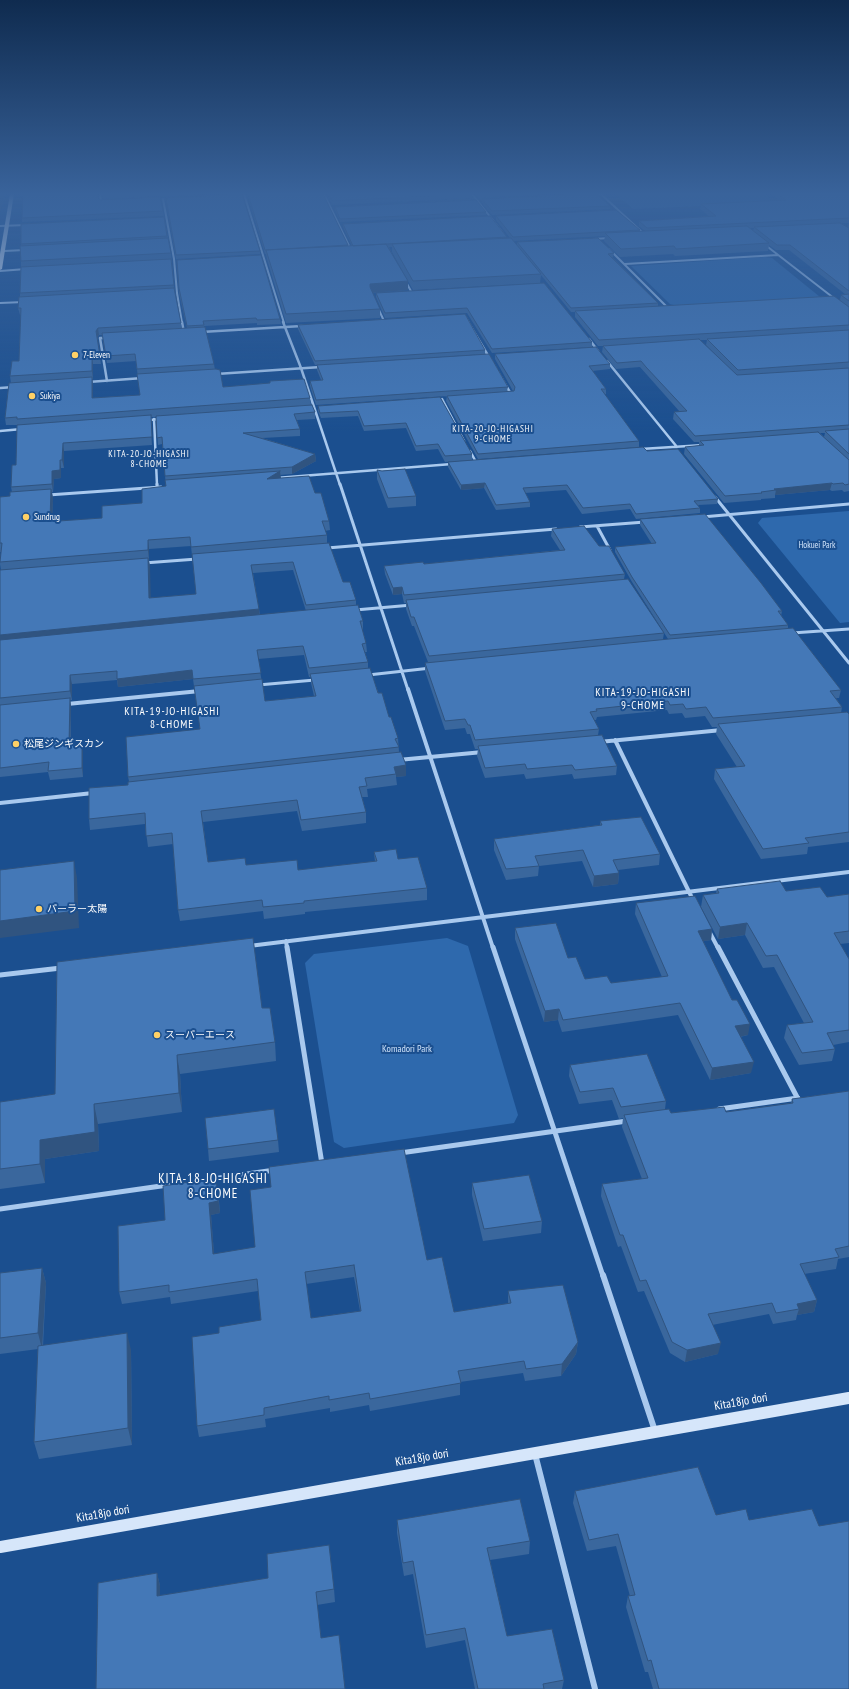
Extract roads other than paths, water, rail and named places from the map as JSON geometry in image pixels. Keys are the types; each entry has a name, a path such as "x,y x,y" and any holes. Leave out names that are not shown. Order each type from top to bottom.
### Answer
{"street":[{"path":"175,273 184,333 177,334"},
{"path":"267,273 285,327 317,408 335,473 402,671 553,1131 655,1432"},
{"path":"634,273 669,309"},
{"path":"801,273 839,303"},
{"path":"404,279 412,293"},
{"path":"169,293 177,292"},
{"path":"405,293 420,292"},
{"path":"375,301 384,321"},
{"path":"0,303 30,302"},
{"path":"661,310 676,309"},
{"path":"458,316 466,316 512,394 504,395"},
{"path":"377,321 392,320"},
{"path":"200,332 303,326"},
{"path":"108,338 100,338 108,381"},
{"path":"588,338 599,352"},
{"path":"589,350 603,349"},
{"path":"484,356 490,356"},
{"path":"604,358 679,451"},
{"path":"211,374 326,367"},
{"path":"84,382 147,378"},
{"path":"0,388 21,386"},
{"path":"434,400 450,398"},
{"path":"442,399 476,462"},
{"path":"308,409 317,408"},
{"path":"154,419 157,487"},
{"path":"138,420 161,419"},
{"path":"0,431 23,429"},
{"path":"638,450 709,444"},
{"path":"468,463 483,462"},
{"path":"275,478 460,463"},
{"path":"47,495 165,486"},
{"path":"711,491 849,663"},
{"path":"696,517 849,504"},
{"path":"573,528 650,521"},
{"path":"596,526 611,552"},
{"path":"322,548 557,529"},
{"path":"141,564 204,558"},
{"path":"351,611 419,604"},
{"path":"788,633 849,629"},
{"path":"362,675 434,668"},
{"path":"252,686 323,679"},
{"path":"63,704 205,690"},
{"path":"592,742 724,730"},
{"path":"616,740 696,906"},
{"path":"389,761 491,751"},
{"path":"0,803 95,792"},
{"path":"240,947 849,872"},
{"path":"707,927 798,1098"},
{"path":"286,941 322,1164"},
{"path":"0,975 70,967"},
{"path":"711,1110 805,1097"},
{"path":"391,1154 632,1121"},
{"path":"314,1165 329,1163"},
{"path":"204,1180 282,1169"},
{"path":"0,1209 172,1185"},
{"name":"Kita18jo dori","path":"0,1547 849,1398"},
{"path":"535,1452 595,1689"}],"place":[{"name":"7-Eleven","path":"75,355"},
{"name":"Sukiya","path":"32,396"},
{"name":"Sundrug","path":"26,517"},
{"name":"松尾ジンギスカン","path":"16,744"},
{"name":"パーラー太陽","path":"39,909"},
{"name":"スーパーエース","path":"157,1035"}],"district":[{"name":"KITA-20-JO-HIGASHI 9-CHOME","path":"493,434"},
{"name":"KITA-20-JO-HIGASHI 8-CHOME","path":"149,460"},
{"name":"KITA-19-JO-HIGASHI 9-CHOME","path":"643,699"},
{"name":"KITA-19-JO-HIGASHI 8-CHOME","path":"172,718"},
{"name":"KITA-18-JO-HIGASHI 8-CHOME","path":"213,1186"}],"park label":[{"name":"Hokuei Park","path":"817,545"},
{"name":"Komadori Park","path":"407,1049"}]}
